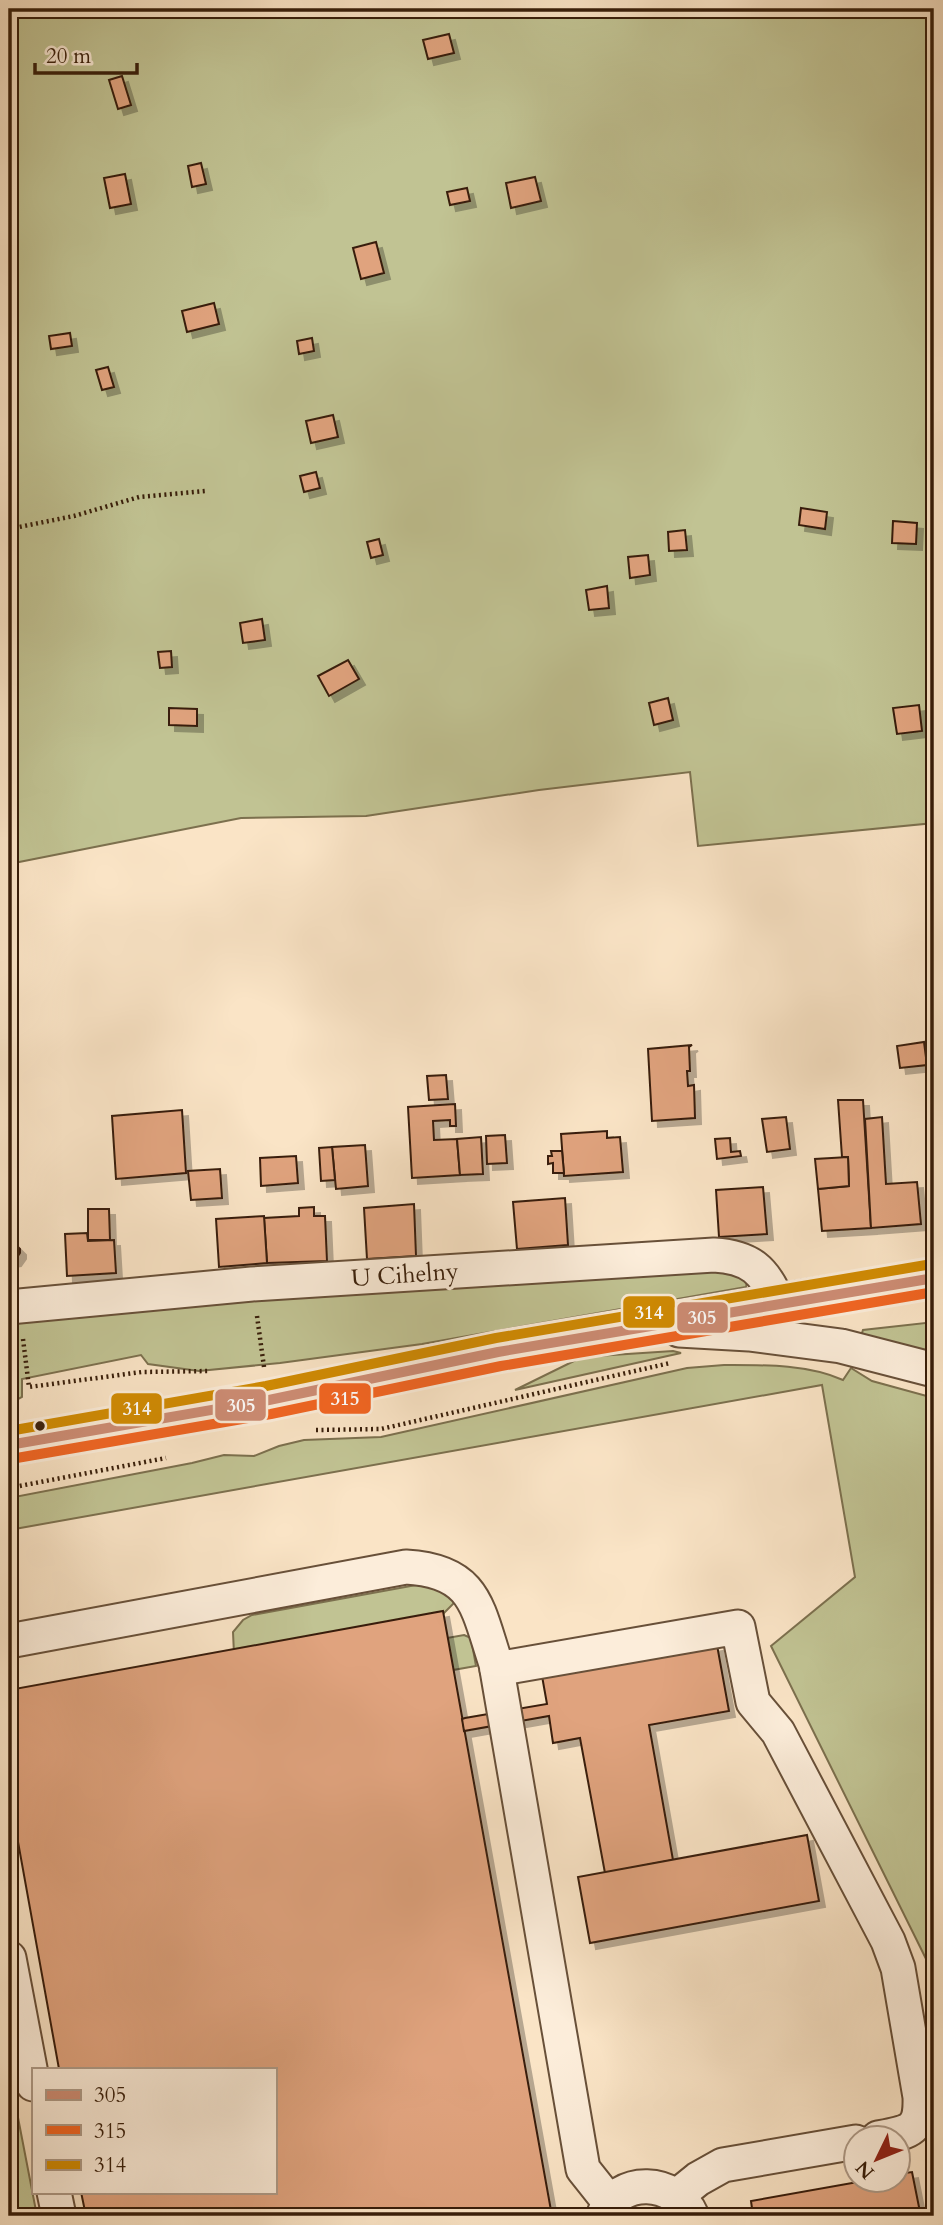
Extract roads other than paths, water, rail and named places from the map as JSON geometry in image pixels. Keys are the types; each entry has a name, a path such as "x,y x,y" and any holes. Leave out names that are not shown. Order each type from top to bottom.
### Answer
{"main road":[{"path":"9,1445 270,1400 498,1352 934,1278"}],"street":[{"name":"U Cihelny","path":"14,1306 252,1284 714,1255 737,1258 763,1273 771,1284 778,1303"},
{"path":"638,1327 749,1335 841,1346 934,1370"},
{"path":"9,1642 393,1570 430,1569 457,1581 470,1593 497,1670 583,2169 607,2210 620,2194 649,2186 669,2191 685,2206 698,2179 723,2165 842,2144"},
{"path":"497,1670 738,1627 753,1703 778,1732 888,1941 898,1968 920,2096 920,2115 912,2127"},
{"path":"9,1958 32,2079"},
{"path":"54,2194 59,2216"}]}
